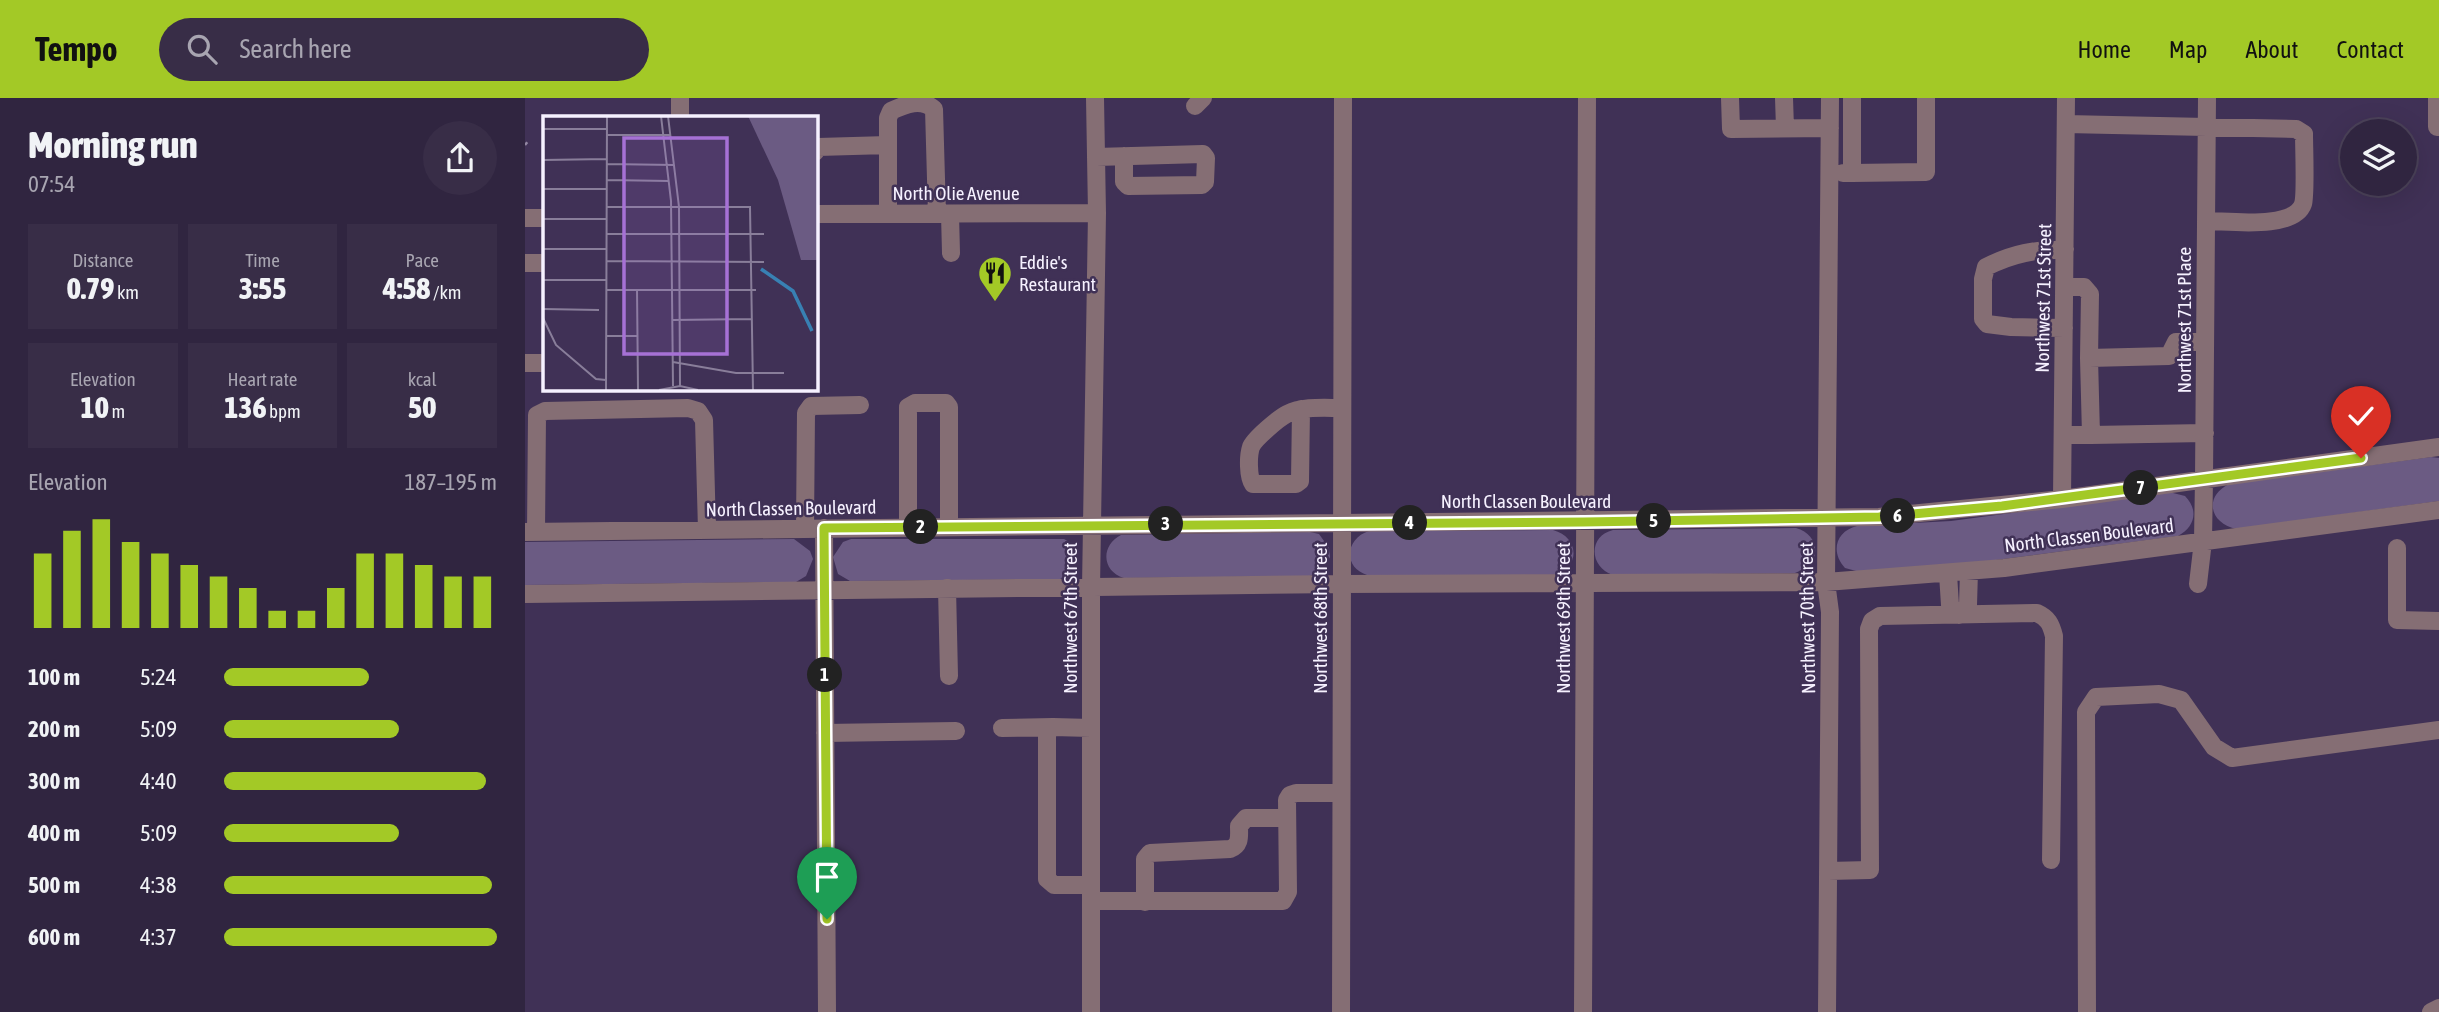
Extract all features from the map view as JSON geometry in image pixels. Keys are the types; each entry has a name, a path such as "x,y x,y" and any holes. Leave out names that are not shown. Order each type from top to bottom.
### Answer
{"street":[{"path":"680,98 680,116"},
{"name":"Northwest 67th Street","path":"1091,1012 1091,587 1097,213 1095,98"},
{"name":"Northwest 68th Street","path":"1341,1012 1343,98"},
{"name":"Northwest 69th Street","path":"1583,1012 1587,98"},
{"path":"1731,98 1731,129 1830,128"},
{"path":"1784,98 1785,128"},
{"name":"Northwest 70th Street","path":"1827,1012 1830,612 1826,582 1830,98"},
{"path":"1852,98 1852,173"},
{"path":"1830,173 1926,172 1926,98"},
{"name":"Northwest 71st Street","path":"2062,499 2066,98"},
{"name":"Northwest 71st Place","path":"2198,584 2203,541 2205,433 2207,98"},
{"path":"2437,98 2439,127"},
{"path":"888,214 888,118 897,103 928,104 934,109 943,214 951,253"},
{"path":"2066,124 2296,129 2304,134 2303,204 2294,216 2279,222 2206,221"},
{"path":"817,147 888,145"},
{"path":"1096,157 1124,156"},
{"name":"North Olie Avenue","path":"817,214 1097,213"},
{"path":"525,218 543,218"},
{"path":"2064,328 1987,324 1983,319 1983,292 1986,267 2032,250 2065,249"},
{"path":"525,263 543,263"},
{"path":"2064,287 2084,287 2090,294 2091,435"},
{"path":"2089,358 2169,356 2176,342 2205,342"},
{"path":"525,363 543,363"},
{"path":"908,527 908,407 915,403 946,403 949,407 949,527"},
{"path":"805,528 806,413 811,405 860,405"},
{"path":"531,532 537,415 545,411 688,408 698,411 704,420 707,530"},
{"path":"1301,409 1300,481 1296,484 1253,484 1250,480 1250,448 1255,440 1286,414 1301,409 1341,408"},
{"path":"2063,435 2205,433"},
{"name":"North Classen Boulevard","path":"531,532 1827,519 1938,513 2062,499 2439,447"},
{"name":"North Classen Boulevard","path":"525,593 1341,584 1826,582 1948,574 2439,510"},
{"path":"824,528 827,1012"},
{"path":"2397,548 2397,620 2439,621"},
{"path":"1959,615 1968,605 1969,571"},
{"path":"1948,574 1950,605 1959,615"},
{"path":"947,588 949,676"},
{"path":"1828,871 1870,870 1869,629 1872,621 1880,616 2037,613 2051,623 2054,636 2051,860"},
{"path":"2087,1012 2086,712 2096,697 2159,694 2181,700 2214,747 2232,758 2439,730"},
{"path":"1053,727 1047,733 1047,879 1054,885 1145,902 1283,901 1288,892 1286,805 1290,796 1296,793 1341,793"},
{"path":"1002,728 1091,728"},
{"path":"825,733 956,732"},
{"path":"1145,902 1145,859 1150,853 1230,849 1238,842 1239,826 1246,818 1287,818"},
{"path":"2431,1012 2439,1008"}],"path":[{"path":"525,145 530,139"}],"shaded area":[{"path":"2439,458 2439,501 2237,529 2221,522 2213,510 2215,496 2229,484"},
{"path":"2169,492 2185,496 2192,507 2191,523 2178,536 1973,563 1860,572 1845,568 1838,555 1837,543 1840,537 1857,526 1951,521"},
{"path":"1553,530 1568,539 1574,552 1569,566 1555,575 1367,575 1354,566 1350,553 1355,540 1369,531"},
{"path":"1613,530 1803,530 1812,539 1815,555 1809,567 1795,573 1613,575 1599,565 1595,552 1599,538"},
{"path":"1319,534 1329,548 1330,557 1322,571 1310,576 1124,578 1111,570 1106,558 1110,545 1121,535"},
{"path":"794,539 810,551 813,559 806,576 796,582 525,585 525,542"},
{"path":"851,539 1064,539 1075,548 1078,560 1072,571 1060,579 850,581 838,574 833,557 843,542"}],"place":[{"name":"Eddie's Restaurant","path":"995,303"}],"route":[{"path":"827,919 824,528 1879,517 2062,499 2361,458"}]}
